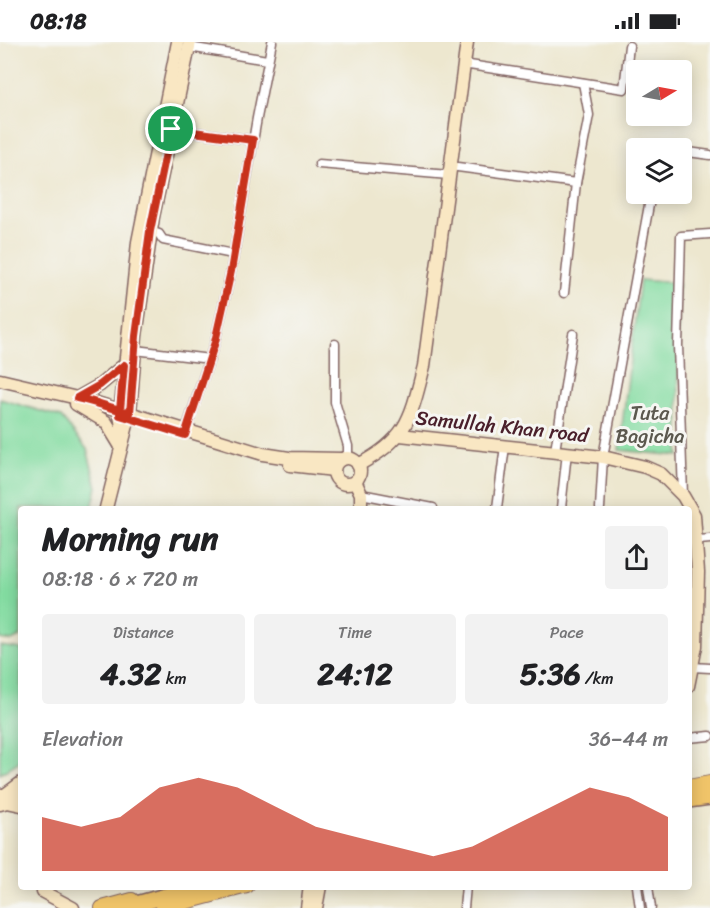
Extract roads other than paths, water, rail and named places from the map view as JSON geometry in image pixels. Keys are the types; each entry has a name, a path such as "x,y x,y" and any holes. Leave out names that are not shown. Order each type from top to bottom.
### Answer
{"highway":[{"path":"692,794 710,792"},
{"path":"692,799 710,797"},
{"path":"122,908 187,890"},
{"path":"144,908 209,890"}],"main road":[{"path":"692,786 710,783"},
{"path":"692,806 710,804"},
{"path":"102,908 166,890"},
{"path":"163,908 232,890"}],"street":[{"path":"186,432 215,342 272,42"},
{"path":"358,465 380,453 400,435 414,404 424,366 467,42"},
{"path":"186,44 267,60"},
{"path":"106,506 122,440 150,231 186,44"},
{"path":"125,414 124,365 138,242 186,44"},
{"path":"463,63 624,89 629,46"},
{"path":"564,292 576,183 589,115 584,83"},
{"path":"171,129 253,140"},
{"path":"692,153 710,155"},
{"path":"319,164 449,170 576,183"},
{"path":"600,506 603,457 649,204"},
{"path":"150,231 159,234 163,240 233,254"},
{"path":"683,496 678,345 681,236 710,234"},
{"path":"561,506 561,451 573,334"},
{"path":"0,380 263,454 289,458 344,459 356,462 360,475 351,483 339,482 335,478 334,470 335,465 344,459 348,446 335,402 335,344"},
{"path":"135,350 210,359"},
{"path":"77,401 124,365"},
{"path":"0,387 77,401 106,422 122,440"},
{"path":"186,432 269,462 334,470"},
{"name":"Samullah Khan road","path":"400,435 561,451 645,466 661,474 683,496 689,506"},
{"path":"498,506 505,446"},
{"path":"351,483 361,503 404,506"},
{"name":"Samullah Khan road","path":"692,511 694,514 692,540 698,572 692,668"},
{"path":"692,540 710,539"},
{"path":"692,668 710,668"},
{"path":"692,738 710,736"},
{"path":"3,799 18,786"},
{"path":"3,799 18,796"},
{"path":"3,799 18,804"},
{"path":"3,799 18,813"},
{"path":"43,890 49,908"},
{"path":"45,890 73,908"},
{"path":"307,908 309,890"},
{"path":"316,908 319,890"},
{"path":"464,908 466,890"},
{"path":"638,890 640,908"},
{"path":"649,890 651,908"}],"park label":[{"name":"Tuta Bagicha","path":"650,424"}]}
